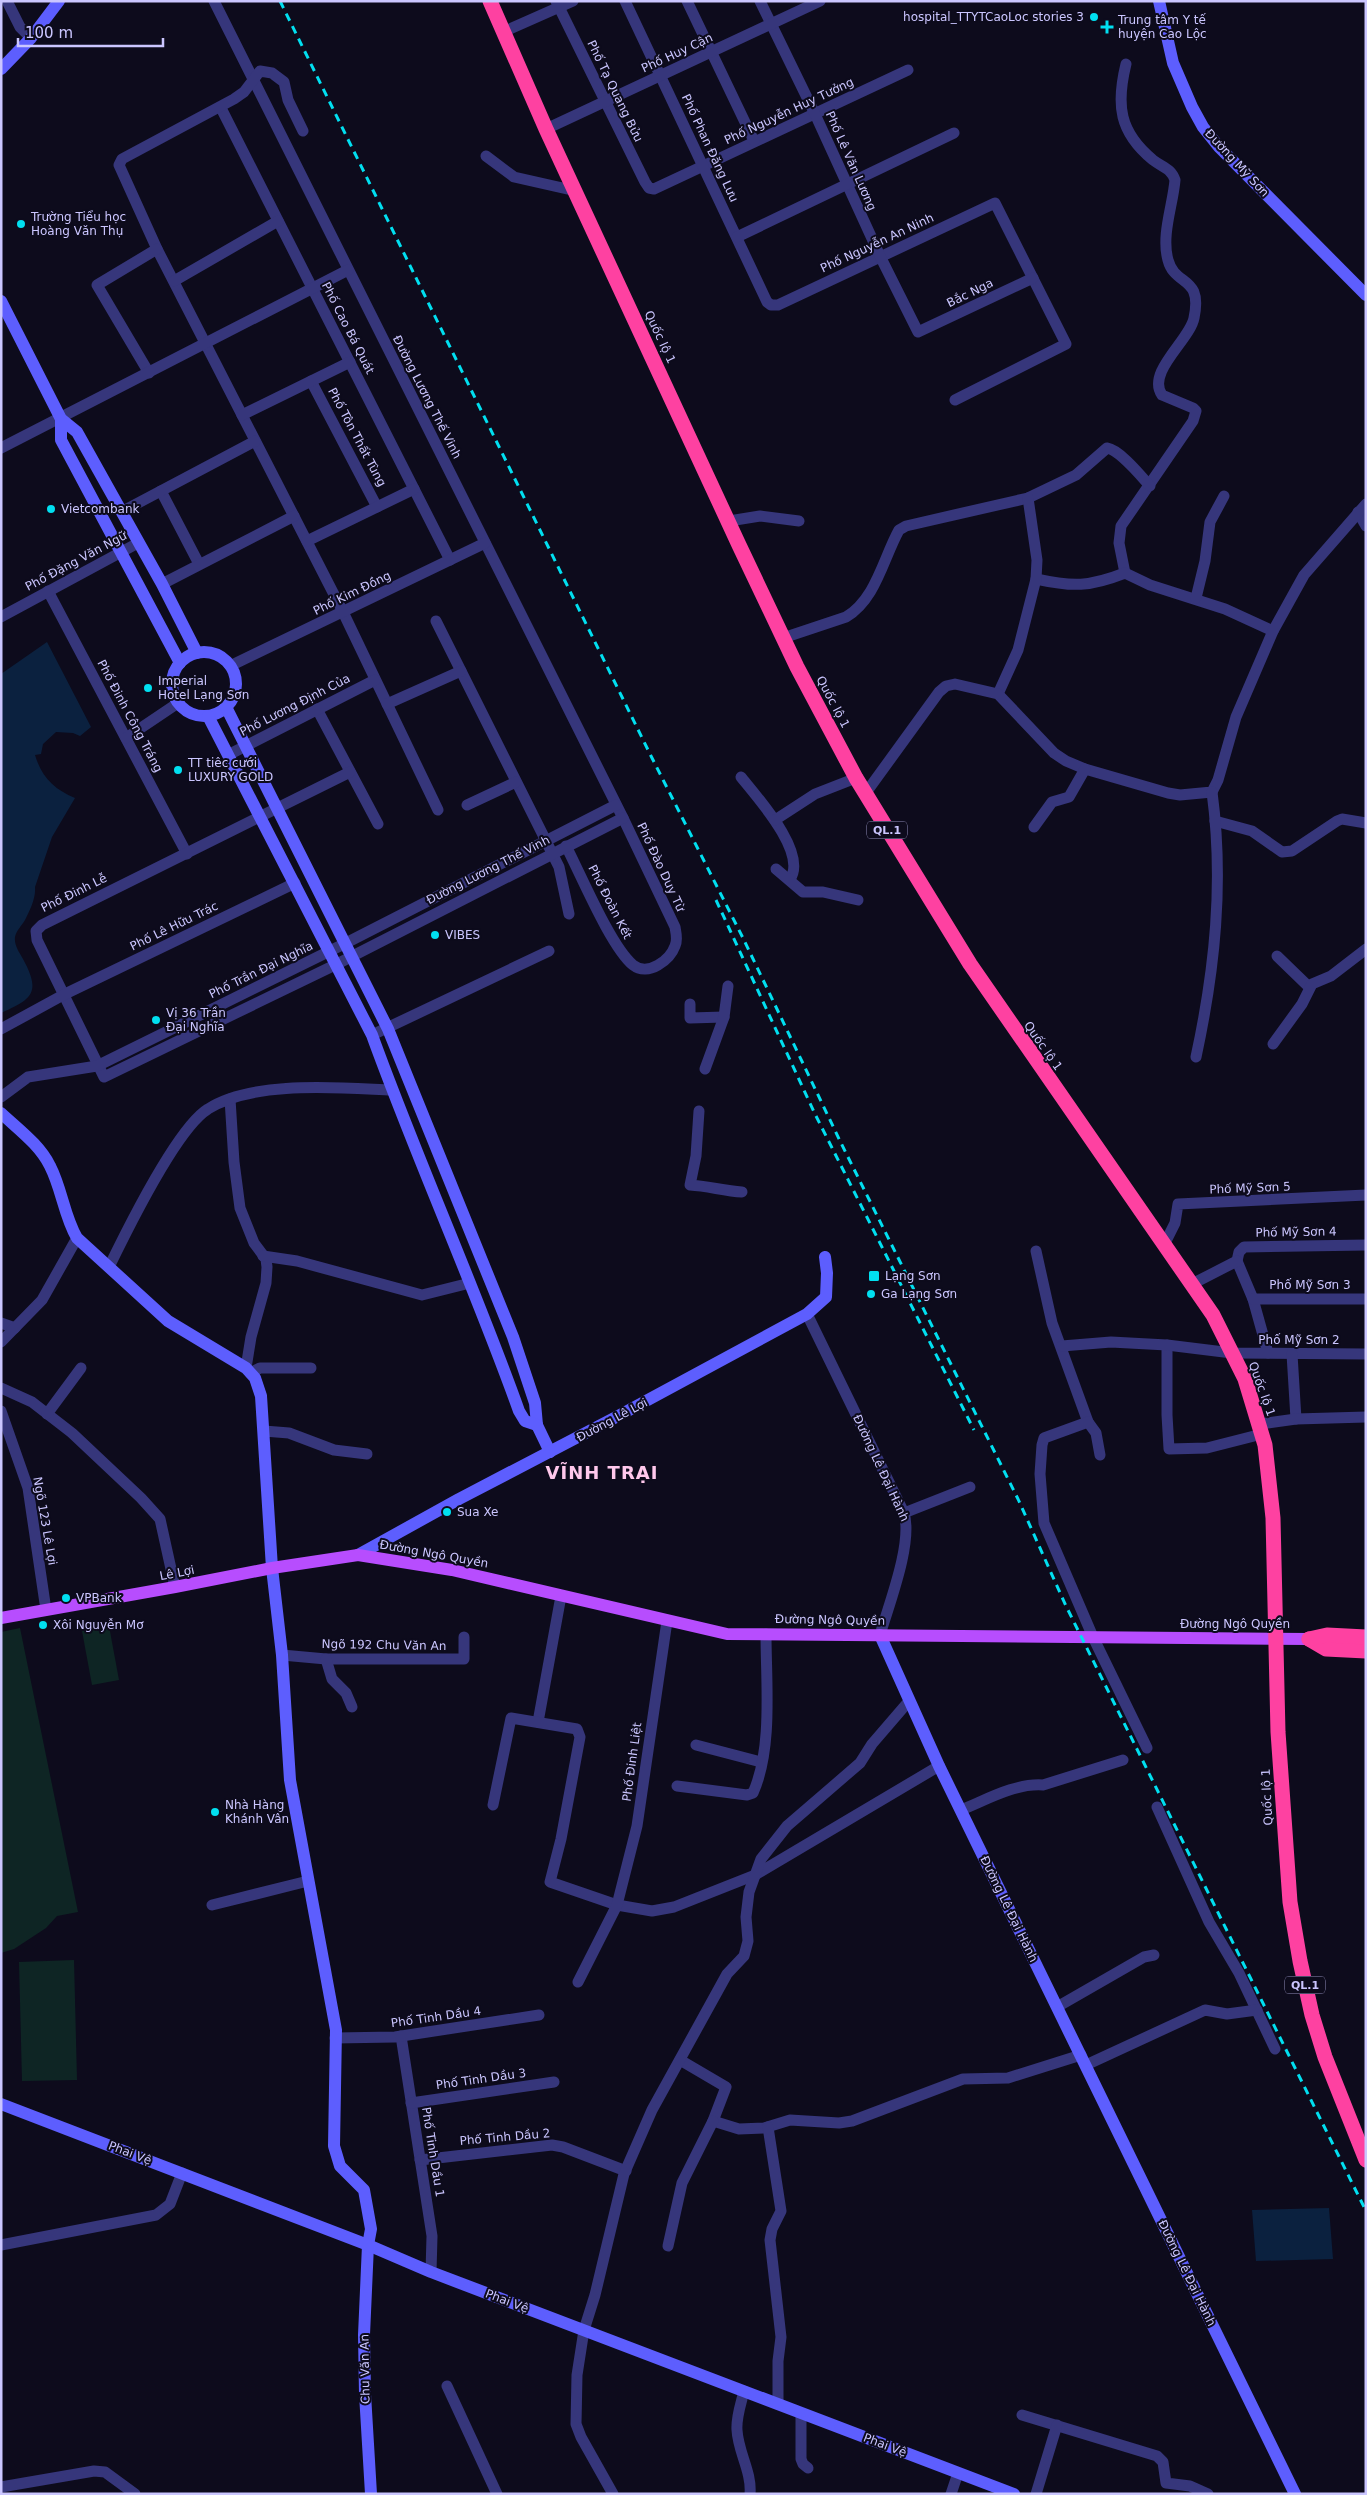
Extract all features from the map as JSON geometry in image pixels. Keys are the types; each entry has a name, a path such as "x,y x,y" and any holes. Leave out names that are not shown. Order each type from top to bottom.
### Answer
{"highway":[{"name":"Quốc lộ 1","path":"490,1 546,129 783,638 856,778 970,964 1213,1314 1245,1379 1261,1429 1274,1518 1278,1732 1290,1902 1300,1961 1325,2057 1366,2160"},
{"name":"Đường Ngô Quyền","path":"1309,1639 1327,1635 1366,1637"},
{"name":"Đường Ngô Quyền","path":"1309,1639 1326,1650 1366,1652"}],"main road":[{"name":"Lê Lợi","path":"1,1618 175,1588 272,1568 358,1555"},
{"name":"Đường Ngô Quyền","path":"358,1555 452,1570 727,1634 1309,1639"}],"street":[{"path":"7,1 20,27 31,38"},
{"path":"1,69 31,38 59,1"},
{"name":"Đường Lương Thế Vinh","path":"214,1 623,818 337,964"},
{"path":"503,32 558,4 573,1"},
{"name":"Phố Phan Đăng Lưu","path":"625,1 771,305"},
{"path":"687,1 754,141"},
{"name":"Phố Lê Văn Lương","path":"760,1 815,114 846,185 918,332"},
{"name":"Phố Huy Cận","path":"546,129 820,1"},
{"name":"Đường Mỹ Sơn","path":"1159,1 1173,63 1203,127 1219,147 1366,295"},
{"name":"Phố Tạ Quang Bửu","path":"558,4 604,102 645,182 649,188 654,189"},
{"path":"1125,573 1119,543 1121,526 1196,416 1196,411 1193,408 1162,395 1159,388 1165,363 1192,327 1196,298 1195,291 1191,285 1173,270 1168,260 1167,239 1175,180 1173,173 1157,163 1138,146 1128,135 1124,124 1122,82 1126,64"},
{"path":"303,131 288,100 284,82 272,73 263,70 244,92 221,108 182,126 119,161 118,165 157,249 343,612 438,810"},
{"name":"Phố Nguyễn Huy Tưởng","path":"654,189 908,70"},
{"name":"Phố Cao Bá Quát","path":"221,108 450,560"},
{"path":"737,237 954,133"},
{"path":"486,156 514,176 576,191"},
{"name":"Phố Nguyễn An Ninh","path":"771,305 778,305 995,203 1033,278"},
{"path":"174,281 278,221"},
{"path":"149,373 97,285 157,249"},
{"path":"1,448 61,419 348,270"},
{"path":"955,400 1066,344 1033,278"},
{"name":"Bắc Nga","path":"918,332 1033,278"},
{"path":"1,301 61,419 77,432 162,584 197,653"},
{"path":"242,414 350,362"},
{"name":"Phố Tôn Thất Tùng","path":"311,381 377,507"},
{"path":"61,419 61,440 180,663"},
{"path":"121,512 256,441"},
{"path":"783,638 846,617 856,611 872,589 899,530 906,526 1028,498 1076,475 1107,448 1111,448 1150,486"},
{"path":"84,486 102,477"},
{"path":"307,541 414,489"},
{"path":"161,491 199,564"},
{"path":"1196,598 1205,561 1210,522 1224,496"},
{"path":"998,694 1018,650 1036,579 1037,560 1028,498"},
{"path":"1362,508 1366,526"},
{"path":"1196,1057 1214,957 1219,893 1216,821 1212,792 1220,775 1236,717 1273,631 1304,575 1362,508"},
{"path":"162,584 294,516"},
{"path":"729,522 760,516 799,521"},
{"name":"Phố Đặng Văn Ngữ","path":"1,616 138,543"},
{"name":"Phố Kim Đồng","path":"230,666 485,543"},
{"path":"1036,579 1072,586 1095,583 1125,573 1150,585 1196,598 1273,631"},
{"name":"Phố Đinh Công Tráng","path":"48,591 187,854"},
{"path":"436,621 562,874 569,914"},
{"path":"197,653 216,654 230,666 236,683 235,692 226,707 208,716 191,713 178,703 173,693 172,682 174,672 180,663 197,653"},
{"path":"387,704 461,671"},
{"name":"Phố Lương Định Của","path":"228,755 375,680"},
{"path":"865,794 934,699 946,686 964,684 998,694 1054,752 1066,761 1085,769 1168,794 1180,795 1212,792"},
{"path":"126,738 178,703"},
{"path":"226,707 312,873 388,1029 512,1337 535,1403 537,1425 550,1452"},
{"path":"317,709 378,824"},
{"path":"208,716 372,1035 394,1096 495,1345 520,1412 525,1420 537,1425"},
{"path":"1034,827 1052,802 1069,797 1085,769"},
{"name":"Phố Đinh Lễ","path":"337,964 106,1077 102,1075 97,1066 65,994 37,940 36,931 42,924 350,772"},
{"path":"741,777 775,820 790,851 793,872 790,880"},
{"path":"775,820 815,794 856,778"},
{"path":"467,805 516,782"},
{"name":"Đường Lương Thế Vinh","path":"330,951 420,903 616,805"},
{"name":"Phố Đào Duy Từ","path":"623,818 675,927 677,940 675,947 659,965 646,970 634,966"},
{"path":"1216,821 1252,831 1282,852 1292,851 1337,820 1342,819 1366,823"},
{"name":"Phố Đoàn Kết","path":"566,846 619,951 634,966"},
{"path":"776,869 802,892 822,892 858,900"},
{"path":"295,883 312,873"},
{"name":"Phố Lê Hữu Trác","path":"1,1029 65,994 295,883"},
{"path":"420,903 427,917"},
{"path":"1273,1044 1302,1004 1309,987 1332,976 1366,949"},
{"name":"Phố Trần Đại Nghĩa","path":"1,1097 28,1077 97,1066 330,951"},
{"path":"372,1035 388,1029 472,985 549,951"},
{"path":"1277,956 1309,987"},
{"path":"705,1069 724,1018 728,986"},
{"path":"690,1004 690,1018 724,1018"},
{"path":"109,1267 149,1192 195,1119 208,1109 230,1099 278,1089 394,1096 414,1095"},
{"path":"230,1099 236,1191 250,1232 264,1256 267,1267 266,1283 251,1337 248,1371"},
{"path":"699,1110 696,1156 690,1185 707,1186 722,1191 742,1192"},
{"path":"1,1112 44,1156 51,1168 70,1226 77,1238 168,1322 248,1371 260,1368 311,1368"},
{"name":"Phố Mỹ Sơn 5","path":"1164,1245 1176,1223 1178,1204 1366,1195"},
{"path":"454,1243 472,1236"},
{"path":"1,1342 42,1300 77,1238"},
{"name":"Phố Mỹ Sơn 4","path":"1237,1261 1239,1252 1244,1247 1366,1245"},
{"path":"1036,1251 1052,1323 1062,1346 1088,1422 1096,1433 1100,1455"},
{"path":"264,1256 297,1261 422,1295 470,1283"},
{"name":"Đường Lê Lợi","path":"358,1555 459,1499 807,1314 826,1298 828,1273 825,1257"},
{"path":"1192,1284 1237,1261 1254,1299 1268,1353"},
{"name":"Phố Mỹ Sơn 3","path":"1254,1299 1366,1299"},
{"name":"Đường Lê Đại Hành","path":"807,1314 904,1513 908,1525 906,1543 880,1636 939,1766 1295,2494"},
{"path":"1,1323 15,1328"},
{"path":"495,1345 512,1337"},
{"name":"Phố Mỹ Sơn 2","path":"1062,1346 1111,1342 1167,1345 1232,1353 1366,1354"},
{"path":"1167,1345 1167,1415 1170,1449 1207,1448 1296,1419 1366,1417"},
{"path":"1292,1354 1296,1419"},
{"path":"47,1414 81,1368"},
{"name":"Chu Văn An","path":"248,1371 255,1378 261,1396 272,1568 282,1655 290,1780 326,1970 336,2038 334,2146 340,2166 364,2190 371,2228 368,2245 365,2394 371,2494"},
{"path":"1,1388 32,1402 47,1414 121,1478 160,1519 175,1588"},
{"name":"Ngõ 123 Lê Lợi","path":"1,1411 28,1488 46,1610"},
{"path":"1088,1422 1044,1438 1040,1474 1044,1523 1093,1637 1147,1748"},
{"path":"264,1431 289,1433 334,1450 367,1454"},
{"path":"904,1513 970,1487"},
{"path":"538,1722 561,1596"},
{"name":"Phố Đinh Liệt","path":"578,1982 616,1905 637,1826 667,1621"},
{"path":"677,1786 750,1795 757,1784 765,1737 766,1634"},
{"name":"Ngõ 192 Chu Văn An","path":"282,1655 326,1660 464,1660 464,1637"},
{"path":"326,1660 332,1679 349,1698 352,1707"},
{"path":"613,2494 581,2437 576,2424 577,2375 584,2330 626,2171 652,2110 728,1974 744,1956 748,1941 746,1918 749,1892 761,1858 787,1826 860,1763 872,1744 909,1701"},
{"path":"493,1805 511,1718 571,1726 577,1729 580,1737 561,1839 550,1882 616,1905 652,1911 674,1908 754,1875 939,1766"},
{"path":"696,1745 761,1762"},
{"path":"961,1810 1023,1786 1043,1785 1122,1760"},
{"path":"1157,1807 1209,1922 1239,1973 1275,2049"},
{"path":"212,1905 308,1881"},
{"path":"1057,2007 1144,1957 1154,1955"},
{"path":"713,2121 739,2129 768,2127 790,2120 839,2123 852,2121 963,2079 1008,2078 1083,2060 1205,2010 1227,2014 1257,2010"},
{"name":"Phố Tinh Dầu 4","path":"336,2038 401,2036 539,2014"},
{"name":"Phố Tinh Dầu 1","path":"401,2036 432,2236 431,2272"},
{"path":"668,2246 682,2183 713,2121 726,2087 680,2060"},
{"name":"Phố Tinh Dầu 3","path":"411,2103 554,2082"},
{"name":"Phai Vệ","path":"1,2104 368,2245 431,2272 1014,2494"},
{"path":"768,2127 781,2211 772,2229 770,2240 775,2264 781,2337 778,2361 778,2404"},
{"name":"Phố Tinh Dầu 2","path":"420,2160 552,2146 563,2147 626,2171"},
{"path":"1,2245 156,2214 170,2204 182,2173"},
{"path":"447,2386 497,2494"},
{"path":"744,2391 737,2430 745,2468 751,2482 750,2494"},
{"path":"801,2413 801,2459 808,2468"},
{"path":"1022,2414 1156,2456 1162,2462 1166,2483 1190,2486 1208,2494"},
{"path":"1036,2494 1057,2425"},
{"path":"1,2487 94,2471 105,2472 135,2494"},
{"path":"951,2494 958,2473"}],"green space":[{"path":"109,1626 119,1680 92,1685 82,1631"},
{"path":"20,1628 78,1912 57,1916 46,1928 14,1949 1,1953 1,1632"},
{"path":"74,1960 77,2080 22,2081 19,1962"}],"water":[{"path":"47,642 91,727 80,736 73,733 56,732 43,744 41,754 35,755 41,770 50,782 61,791 75,798 52,837 35,887 32,904 15,937 16,946 32,979 31,993 20,1003 1,1013 1,674"},
{"path":"1329,2208 1333,2259 1256,2261 1252,2210"}],"railway":[{"path":"280,1 1018,1499 1066,1606 1366,2211"},
{"path":"716,900 815,1114 974,1430"}],"place":[{"name":"hospital_TTYTCaoLoc stories 3","path":"1094,17"},
{"name":"Trung tâm Y tế huyện Cao Lộc","path":"1107,27"},
{"name":"Trường Tiểu học Hoàng Văn Thụ","path":"21,224"},
{"name":"Vietcombank","path":"51,509"},
{"name":"Imperial Hotel Lạng Sơn","path":"148,688"},
{"name":"TT tiêc cưới LUXURY GOLD","path":"178,770"},
{"name":"VIBES","path":"435,935"},
{"name":"Vị 36 Trần Đại Nghĩa","path":"156,1020"},
{"name":"Lạng Sơn","path":"874,1276"},
{"name":"Ga Lạng Sơn","path":"871,1294"},
{"name":"Sua Xe","path":"447,1512"},
{"name":"VPBank","path":"66,1598"},
{"name":"Xôi Nguyễn Mơ","path":"43,1625"},
{"name":"Nhà Hàng Khánh Vân","path":"215,1812"}],"district":[{"name":"VĨNH TRẠI","path":"602,1472"}]}
